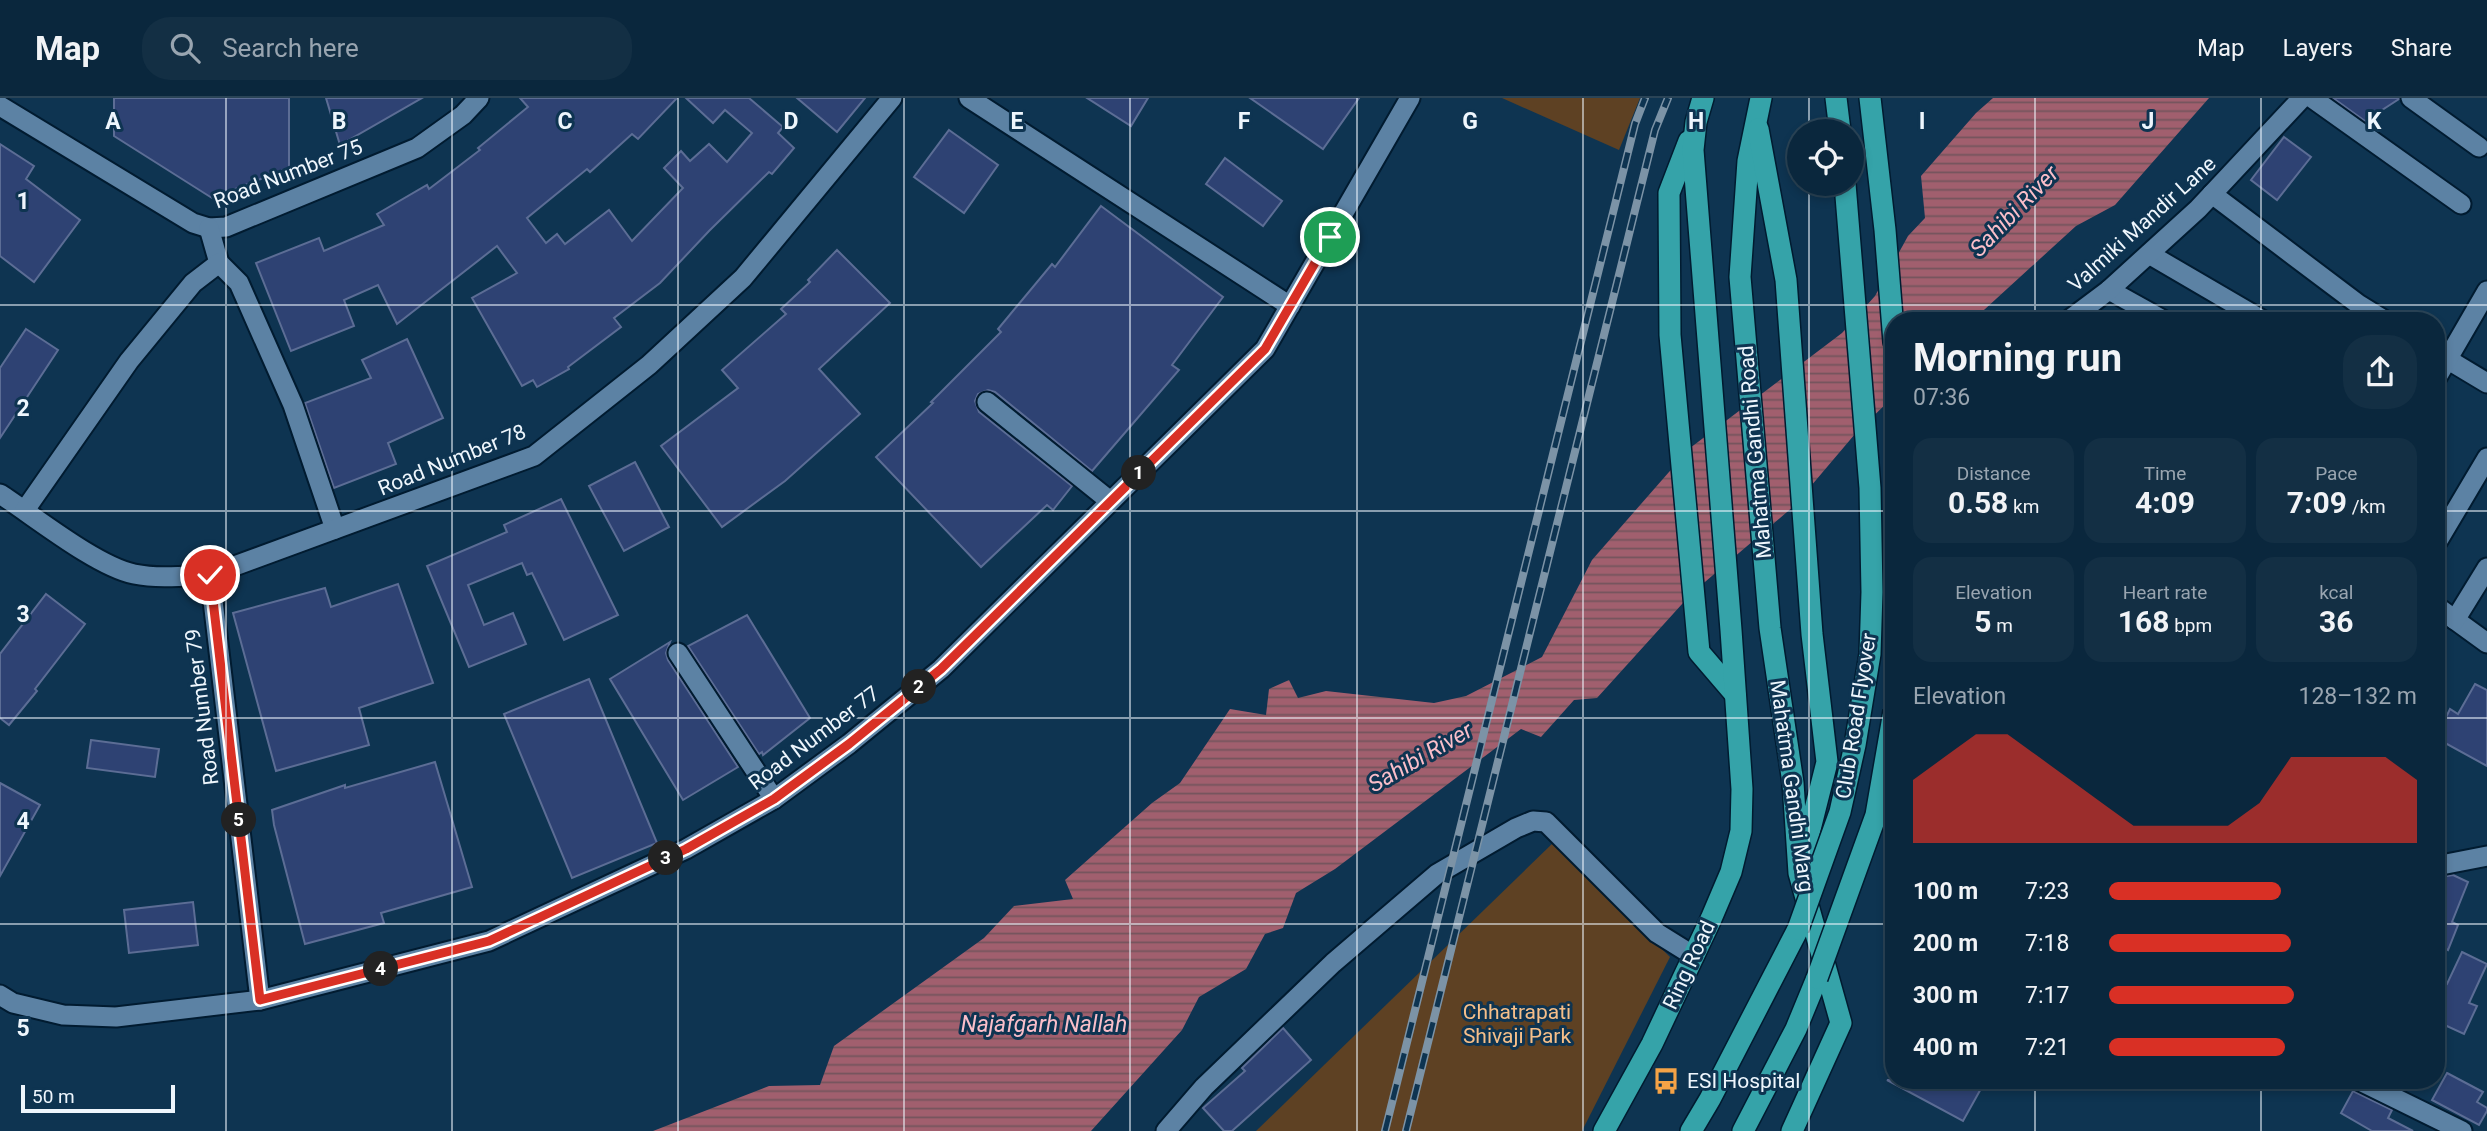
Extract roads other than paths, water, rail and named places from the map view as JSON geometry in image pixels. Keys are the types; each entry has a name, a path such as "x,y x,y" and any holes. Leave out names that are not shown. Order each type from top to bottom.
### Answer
{"main road":[{"path":"1703,98 1669,193 1671,335 1699,652 1735,694"},
{"path":"1761,98 1757,120 1786,280 1812,634 1827,762 1799,873"},
{"path":"1836,98 1839,119"},
{"path":"1870,98 1892,312"},
{"name":"Mahatma Gandhi Road","path":"1757,120 1748,161 1740,276 1770,628"},
{"name":"Mahatma Gandhi Road","path":"1696,122 1693,150 1731,630"},
{"name":"Club Road Flyover","path":"1690,1131 1710,1099 1798,929 1840,812 1855,745 1870,654 1872,579 1870,488 1846,196"},
{"name":"Mahatma Gandhi Marg","path":"1770,628 1793,783 1799,873 1841,1023 1793,1131"},
{"name":"Mahatma Gandhi Marg","path":"1731,630 1742,789"},
{"name":"Club Road Flyover","path":"1743,1131 1796,1028 1876,815 1885,763"},
{"name":"Ring Road","path":"1604,1131 1652,1044 1731,872 1741,831 1742,789"}],"street":[{"name":"Road Number 75","path":"0,106 193,223 209,228 226,227 417,148 463,115 479,98"},
{"name":"Road Number 78","path":"0,494 104,562 133,573 165,577 210,575 534,456 649,365 743,278 892,98"},
{"path":"969,98 1290,306"},
{"name":"Road Number 77","path":"0,995 13,1003 63,1015 116,1017 260,1000 489,941 686,849 774,799 849,744 941,669 1265,349 1410,98"},
{"name":"Valmiki Mandir Lane","path":"2079,312 2109,290 2212,194 2302,98"},
{"path":"2312,98 2461,204"},
{"path":"2411,98 2479,147"},
{"path":"2212,194 2371,312"},
{"path":"209,228 219,263 239,283 293,405 335,529"},
{"path":"2149,254 2248,312"},
{"path":"25,510 129,362 193,283 219,263"},
{"path":"2109,290 2149,312"},
{"path":"2445,349 2487,291"},
{"path":"2445,357 2487,383"},
{"path":"987,402 1110,501"},
{"path":"2445,529 2487,458"},
{"path":"2455,620 2487,568"},
{"name":"Road Number 79","path":"210,575 260,1000"},
{"path":"2445,613 2487,643"},
{"path":"678,653 774,799"},
{"path":"1166,1131 1204,1087 1324,972 1437,874 1533,821 1546,822 1657,933 1694,956"},
{"path":"2445,864 2487,856"},
{"path":"2376,1089 2462,1131"}],"water":[{"name":"Najafgarh Nallah","path":"1993,98 2209,98 2115,205 2076,226 1982,312 1885,312 1885,405 1855,434 1794,506 1692,593 1597,698 1574,700 1541,737 1521,729 1335,869 1296,893 1283,928 1265,934 1246,969 1199,997 1182,1030 1091,1131 653,1131 769,1086 820,1085 834,1046 984,938 1014,906 1073,899 1065,880 1152,803 1180,783 1230,709 1266,715 1269,689 1289,680 1298,698 1326,691 1434,703 1466,696 1542,657 1592,560 1690,448 1842,333 1875,296 1908,236 1925,218 1921,176 1976,113"}],"railway":[{"path":"1385,1131 1635,124 1645,98"},
{"path":"1406,1131 1655,130 1668,98"}],"place":[{"name":"ESI Hospital","path":"1666,1081"}],"water label":[{"name":"Sahibi River","path":"2014,211"},
{"name":"Sahibi River","path":"1420,757"}],"park label":[{"name":"Chhatrapati Shivaji Park","path":"1517,1024"}]}
